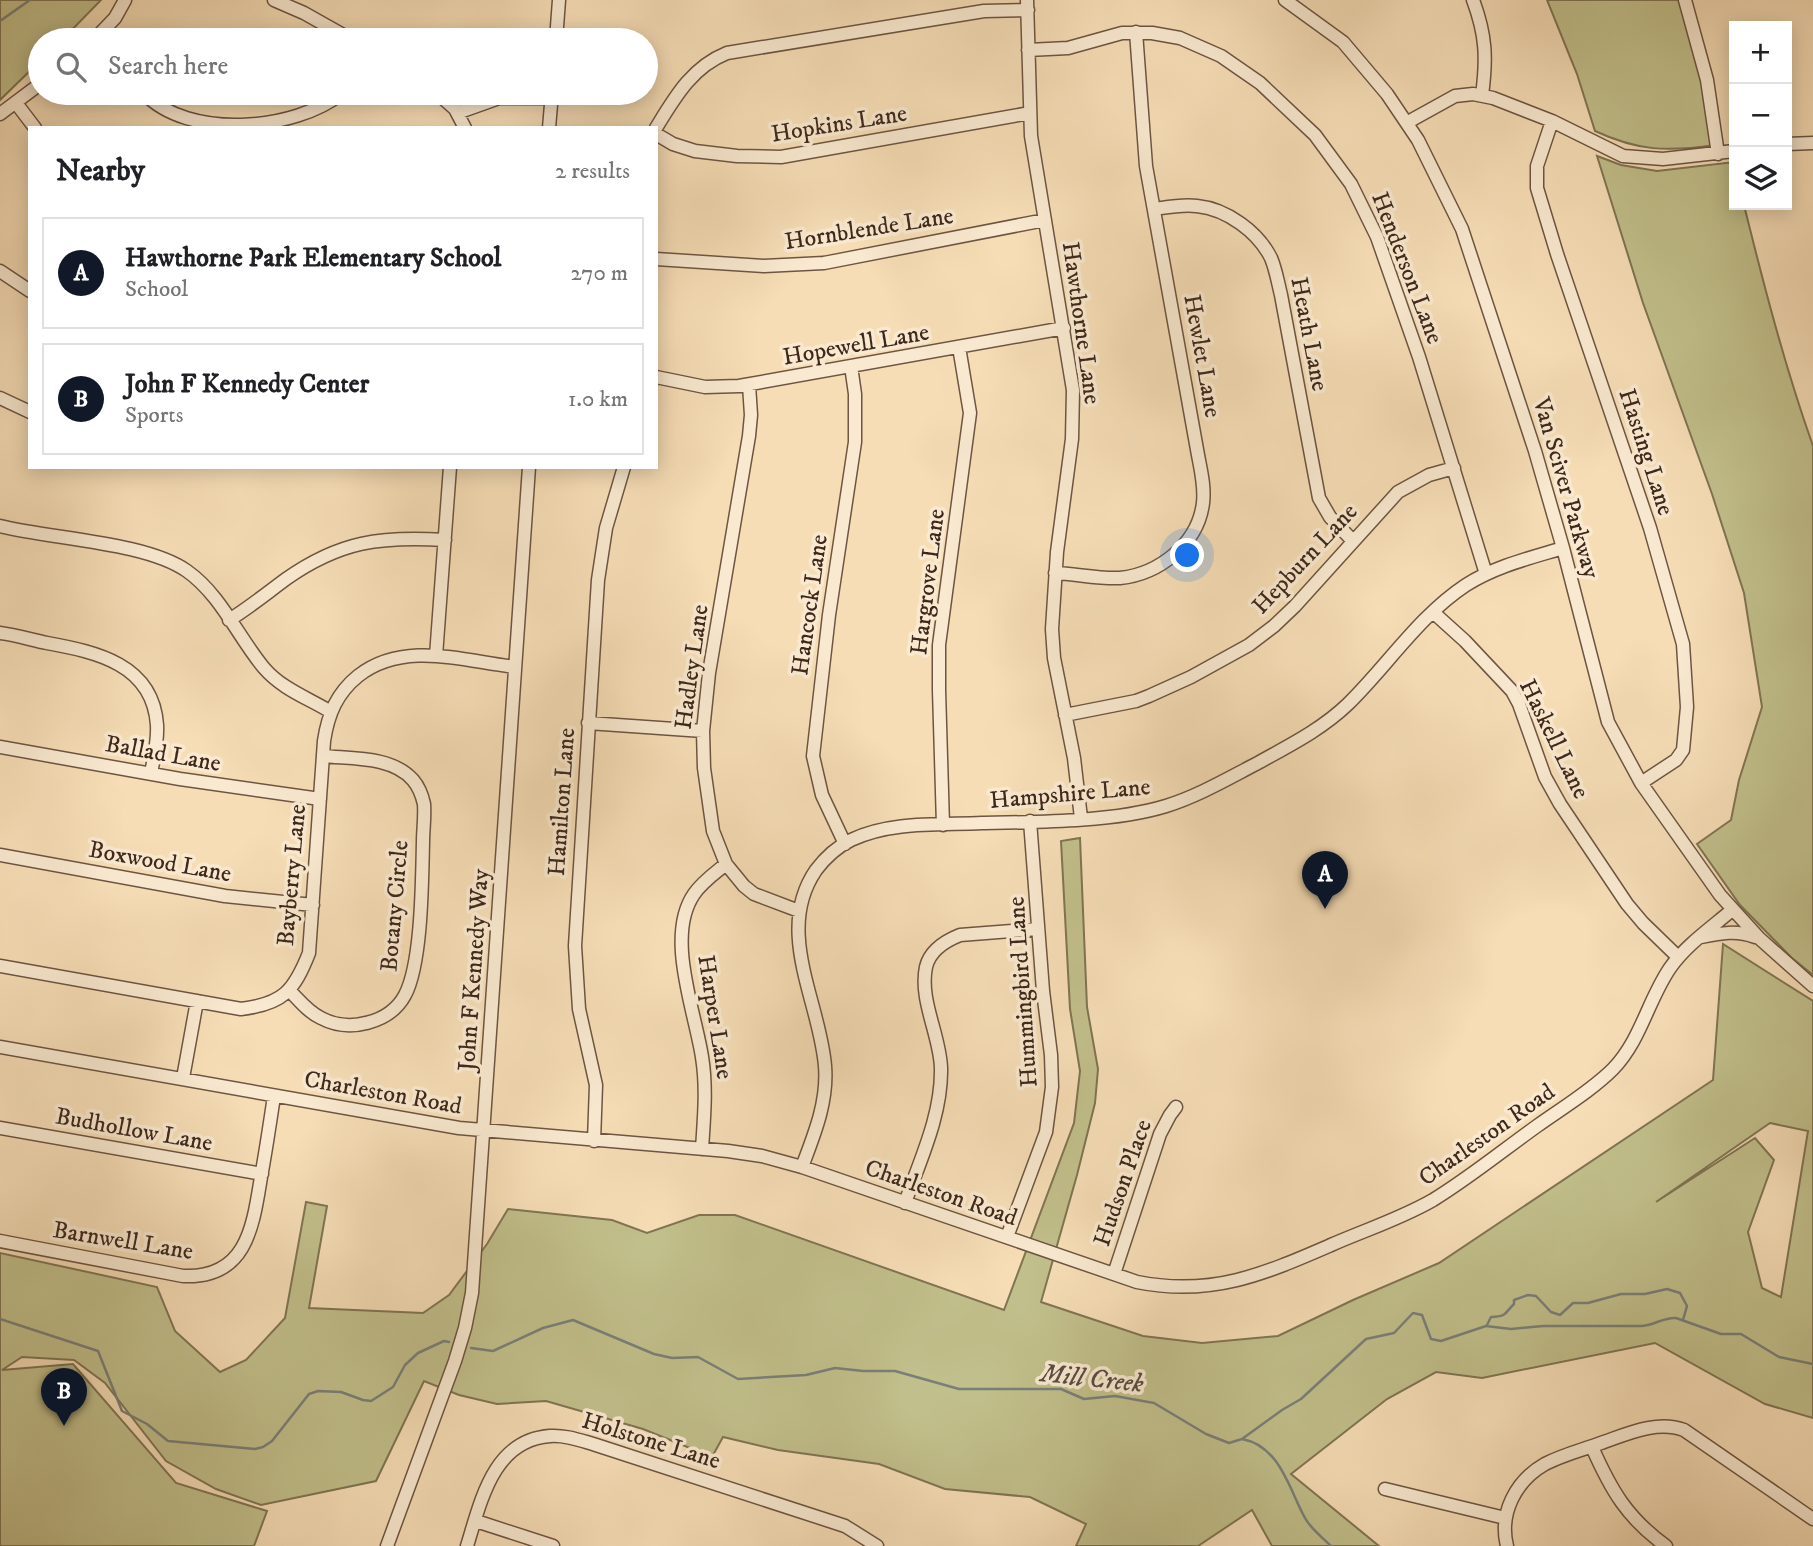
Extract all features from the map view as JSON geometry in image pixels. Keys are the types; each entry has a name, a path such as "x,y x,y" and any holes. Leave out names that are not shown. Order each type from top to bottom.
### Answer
{"street":[{"path":"106,28 125,0"},
{"path":"274,0 331,28"},
{"path":"557,28 559,0"},
{"name":"Van Sciver Parkway","path":"1285,0 1343,41 1408,122 1462,229 1512,377 1563,548 1608,722 1641,783 1732,910 1813,986"},
{"path":"1473,0 1487,57 1482,95"},
{"path":"1685,0 1707,80 1718,154"},
{"path":"657,126 694,73 727,53 1028,5"},
{"name":"Hawthorne Lane","path":"1028,5 1033,151 1072,375 1073,423 1055,573 1052,644 1076,771 1081,818"},
{"name":"Henderson Lane","path":"1028,50 1068,48 1108,35 1136,32 1180,38 1207,48 1248,73 1315,135 1343,171 1365,209 1386,259 1486,574"},
{"name":"Hewlet Lane","path":"1055,573 1100,578 1136,575 1158,565 1179,551 1187,541 1199,519 1203,494 1146,166 1136,32"},
{"path":"0,114 28,94"},
{"path":"1408,122 1455,96 1473,94 1552,121 1616,153 1630,157 1663,159 1729,152"},
{"path":"16,103 33,126"},
{"path":"161,105 184,118 220,125 267,122 324,105"},
{"path":"449,105 464,126"},
{"path":"457,113 479,105"},
{"path":"549,126 551,105"},
{"name":"Hopkins Lane","path":"658,135 673,144 695,151 781,157 1030,113"},
{"name":"Hasting Lane","path":"1552,121 1537,166 1537,188 1663,569 1683,644 1687,707 1683,750 1676,760 1641,783"},
{"path":"1792,144 1813,143"},
{"name":"Heath Lane","path":"1154,209 1196,206 1207,208 1240,224 1265,249 1275,270 1281,295 1320,498 1330,517 1353,541"},
{"name":"Hornblende Lane","path":"658,260 764,266 824,263 1045,220"},
{"path":"0,271 28,289"},
{"name":"Hopewell Lane","path":"658,377 705,387 748,385 1064,328"},
{"name":"Hargrove Lane","path":"943,825 939,645 970,413 959,347"},
{"name":"Hancock Lane","path":"845,844 818,783 813,755 829,615 855,442 852,366"},
{"name":"Hadley Lane","path":"748,385 751,415 748,448 715,635 702,753 711,820 719,852 726,864 736,878 754,894 799,911"},
{"path":"0,398 28,411"},
{"name":"Hepburn Lane","path":"1065,715 1136,701 1191,677 1262,636 1286,616 1398,492 1429,475 1454,468"},
{"path":"436,656 450,469"},
{"name":"John F Kennedy Way","path":"387,1546 465,1328 477,1249 528,469"},
{"name":"Hamilton Lane","path":"594,1141 596,1085 579,1009 575,962 588,723 601,553 623,469"},
{"path":"0,526 161,558 189,572 211,594 274,678 284,687 331,712"},
{"path":"229,620 309,565 345,548 383,539 444,540"},
{"name":"Hampshire Lane","path":"802,1167 823,1103 825,1081 821,1043 799,947 799,911 804,892 827,857 864,835 891,829 1081,818 1149,810 1182,800 1293,744 1321,726 1349,703 1395,652 1455,593 1507,565 1563,548"},
{"name":"Haskell Lane","path":"1434,613 1465,641 1512,691 1545,776 1560,804 1627,904 1650,931 1678,957"},
{"path":"0,633 86,650 124,667 143,687 155,711 157,736 151,773"},
{"name":"Bayberry Lane","path":"289,990 298,980 309,953 323,756 335,702 351,682 373,665 398,656 436,656 515,667"},
{"path":"588,723 703,731"},
{"name":"Ballad Lane","path":"0,747 320,799"},
{"name":"Botany Circle","path":"289,990 320,1018 343,1025 367,1023 379,1019 400,1004 411,981 415,956 424,819 421,793 407,774 386,764 323,756"},
{"name":"Hummingbird Lane","path":"1007,1237 1046,1132 1051,1102 1051,1055 1030,821"},
{"name":"Boxwood Lane","path":"0,855 225,896 313,905"},
{"name":"Harper Lane","path":"702,1149 705,1085 685,972 683,931 689,902 696,891 726,864"},
{"name":"Charleston Road","path":"0,1047 484,1131 762,1156 802,1167 1114,1274 1155,1285 1191,1287 1226,1284 1315,1253 1384,1224 1434,1199 1614,1068 1635,1038 1653,998 1678,957 1732,910"},
{"path":"905,1203 930,1133 939,1094 939,1054 925,977 930,955 949,939 960,935 1038,929"},
{"path":"1699,938 1742,932 1759,938"},
{"path":"0,966 240,1009 267,1004 289,990"},
{"path":"183,1078 197,1001"},
{"name":"Barnwell Lane","path":"0,1241 174,1275 202,1275 227,1264 245,1243 251,1229 274,1096"},
{"name":"Hudson Place","path":"1114,1274 1160,1135 1176,1107"},
{"name":"Budhollow Lane","path":"0,1128 261,1174"},
{"path":"1507,1546 1504,1533 1506,1509 1535,1471 1546,1464 1592,1447 1644,1430 1671,1426 1684,1430 1813,1519"},
{"name":"Holstone Lane","path":"467,1546 493,1473 505,1456 523,1443 536,1438 558,1436 600,1446 845,1526 877,1546"},
{"path":"1592,1447 1618,1499 1634,1520 1666,1546"},
{"path":"1385,1489 1505,1518"},
{"path":"476,1521 553,1546"}],"shaded area":[{"path":"0,0 101,0 74,28 28,28 28,73 0,100"},
{"path":"1547,0 1685,0 1715,145 1682,149 1653,148 1625,143 1595,131 1577,74"},
{"path":"1597,156 1621,165 1657,171 1729,163 1729,210 1745,210 1793,386 1813,446 1813,975 1792,958 1740,905 1697,844 1731,820 1739,780 1762,707 1744,593 1712,494 1643,303"},
{"path":"1080,838 1087,1007 1098,1069 1095,1103 1041,1302 1143,1336 1202,1343 1278,1336 1439,1263 1713,1080 1723,944 1813,1001 1813,1418 1765,1404 1655,1343 1482,1378 1436,1372 1387,1399 1291,1474 1379,1546 1272,1546 1252,1510 1198,1546 1076,1546 1086,1524 1030,1497 945,1489 879,1464 778,1450 723,1437 712,1457 643,1429 546,1401 497,1404 459,1395 424,1381 376,1481 261,1505 216,1489 166,1461 105,1383 74,1360 22,1357 2,1370 73,1364 176,1483 267,1511 254,1546 0,1546 0,1253 157,1287 175,1331 220,1372 246,1360 285,1318 306,1202 327,1206 309,1308 423,1313 449,1295 487,1244 508,1209 612,1220 647,1233 699,1215 735,1215 1004,1310 1074,1123 1080,1071 1070,1009 1061,841","holes":["1770,1123 1808,1131 1781,1297 1762,1288 1748,1232 1774,1160 1755,1138 1656,1202"]}],"waterway":[{"path":"0,21 30,0"},
{"path":"1487,1325 1491,1317 1506,1313 1514,1300 1528,1295 1536,1296 1551,1312 1560,1315 1573,1303 1588,1303 1621,1294 1645,1294 1667,1289 1680,1293 1687,1306 1683,1320"},
{"name":"Mill Creek","path":"471,1348 493,1351 543,1328 573,1320 654,1354 672,1358 698,1357 738,1379 806,1375 835,1368 895,1371 959,1389 1061,1389 1084,1399 1115,1396 1154,1403 1206,1434 1229,1443 1242,1439 1301,1399 1366,1339 1394,1333 1413,1313 1422,1315 1431,1339 1441,1341 1486,1326 1511,1329 1543,1326 1642,1326 1676,1318 1721,1334 1741,1334 1779,1357 1813,1364"},
{"name":"Mill Creek","path":"0,1319 98,1351 122,1411 147,1424 168,1441 255,1449 272,1441 309,1394 318,1391 341,1392 371,1401 393,1387 405,1365 418,1353 444,1341 449,1342"},
{"path":"1242,1439 1255,1443 1274,1459 1307,1522 1331,1546"}],"place":[{"name":"Hawthorne Park Elementary School","path":"1325,909"},
{"name":"John F Kennedy Center","path":"64,1426"}]}
